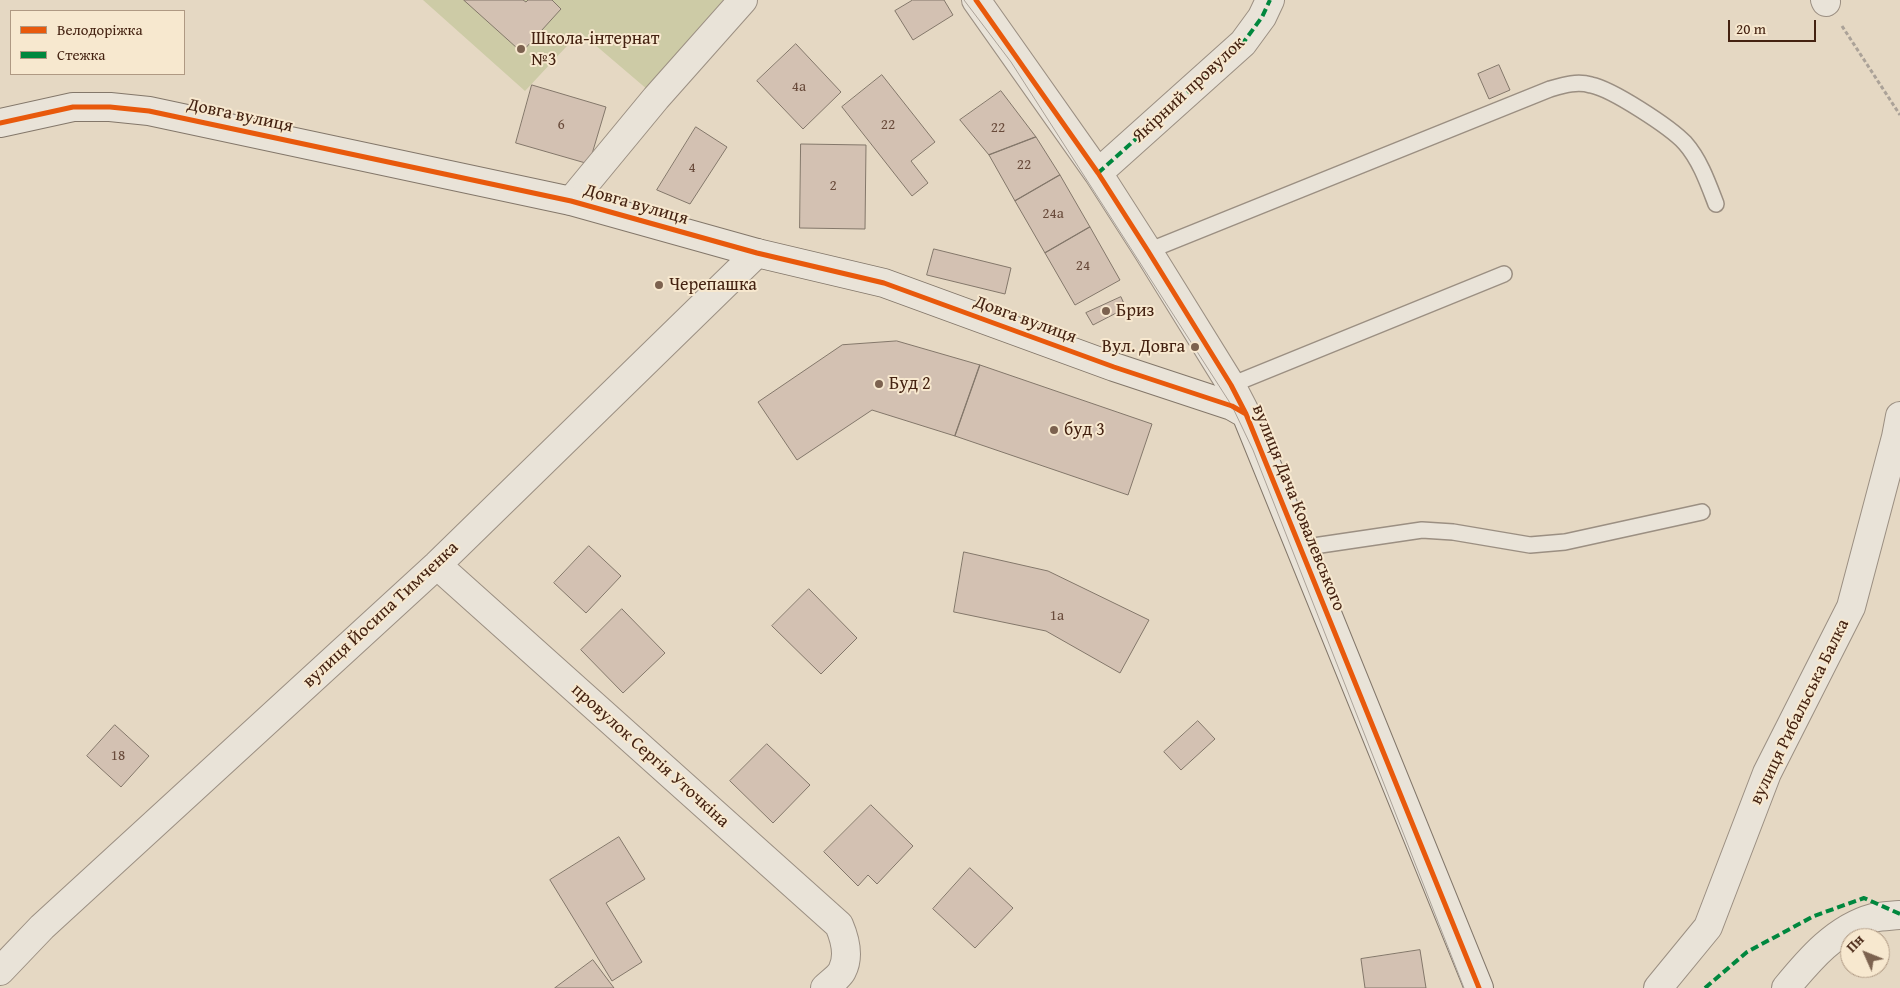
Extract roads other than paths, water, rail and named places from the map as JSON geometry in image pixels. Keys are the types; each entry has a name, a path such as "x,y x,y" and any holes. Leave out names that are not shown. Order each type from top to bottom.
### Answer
{"street":[{"path":"571,201 656,98 743,0"},
{"name":"вулиця Дача Ковалевського","path":"976,0 1098,173 1231,385 1246,414 1478,988"},
{"name":"Якірний провулок","path":"1098,173 1244,44 1262,17 1270,0"},
{"name":"Довга вулиця","path":"0,123 73,107 110,106 149,111 571,201 757,253 884,283 1114,367 1232,406 1246,414"},
{"name":"вулиця Йосипа Тимченка","path":"0,970 42,927 437,565 757,253"},
{"name":"вулиця Рибальська Балка","path":"1658,988 1708,927 1767,773 1851,607 1900,416"},
{"name":"провулок Сергія Уточкіна","path":"437,565 839,925 845,940 846,956 842,972 825,988"},
{"path":"1786,988 1825,945 1850,927 1873,918 1900,915"}],"lane":[{"path":"1148,251 1550,89 1574,83 1591,84 1609,91 1668,128 1685,143 1702,167 1716,204"},
{"path":"1231,385 1504,274"},
{"path":"1300,548 1422,530 1453,532 1530,545 1565,542 1702,512"}],"tram line":[{"path":"964,0 1011,62 1232,406 1253,450 1464,988"}],"place":[{"name":"Школа-інтернат №3","path":"521,49"},
{"name":"Черепашка","path":"659,285"},
{"name":"Бриз","path":"1106,311"},
{"name":"Вул. Довга","path":"1195,347"},
{"name":"Буд 2","path":"879,384"},
{"name":"буд 3","path":"1054,430"}]}
